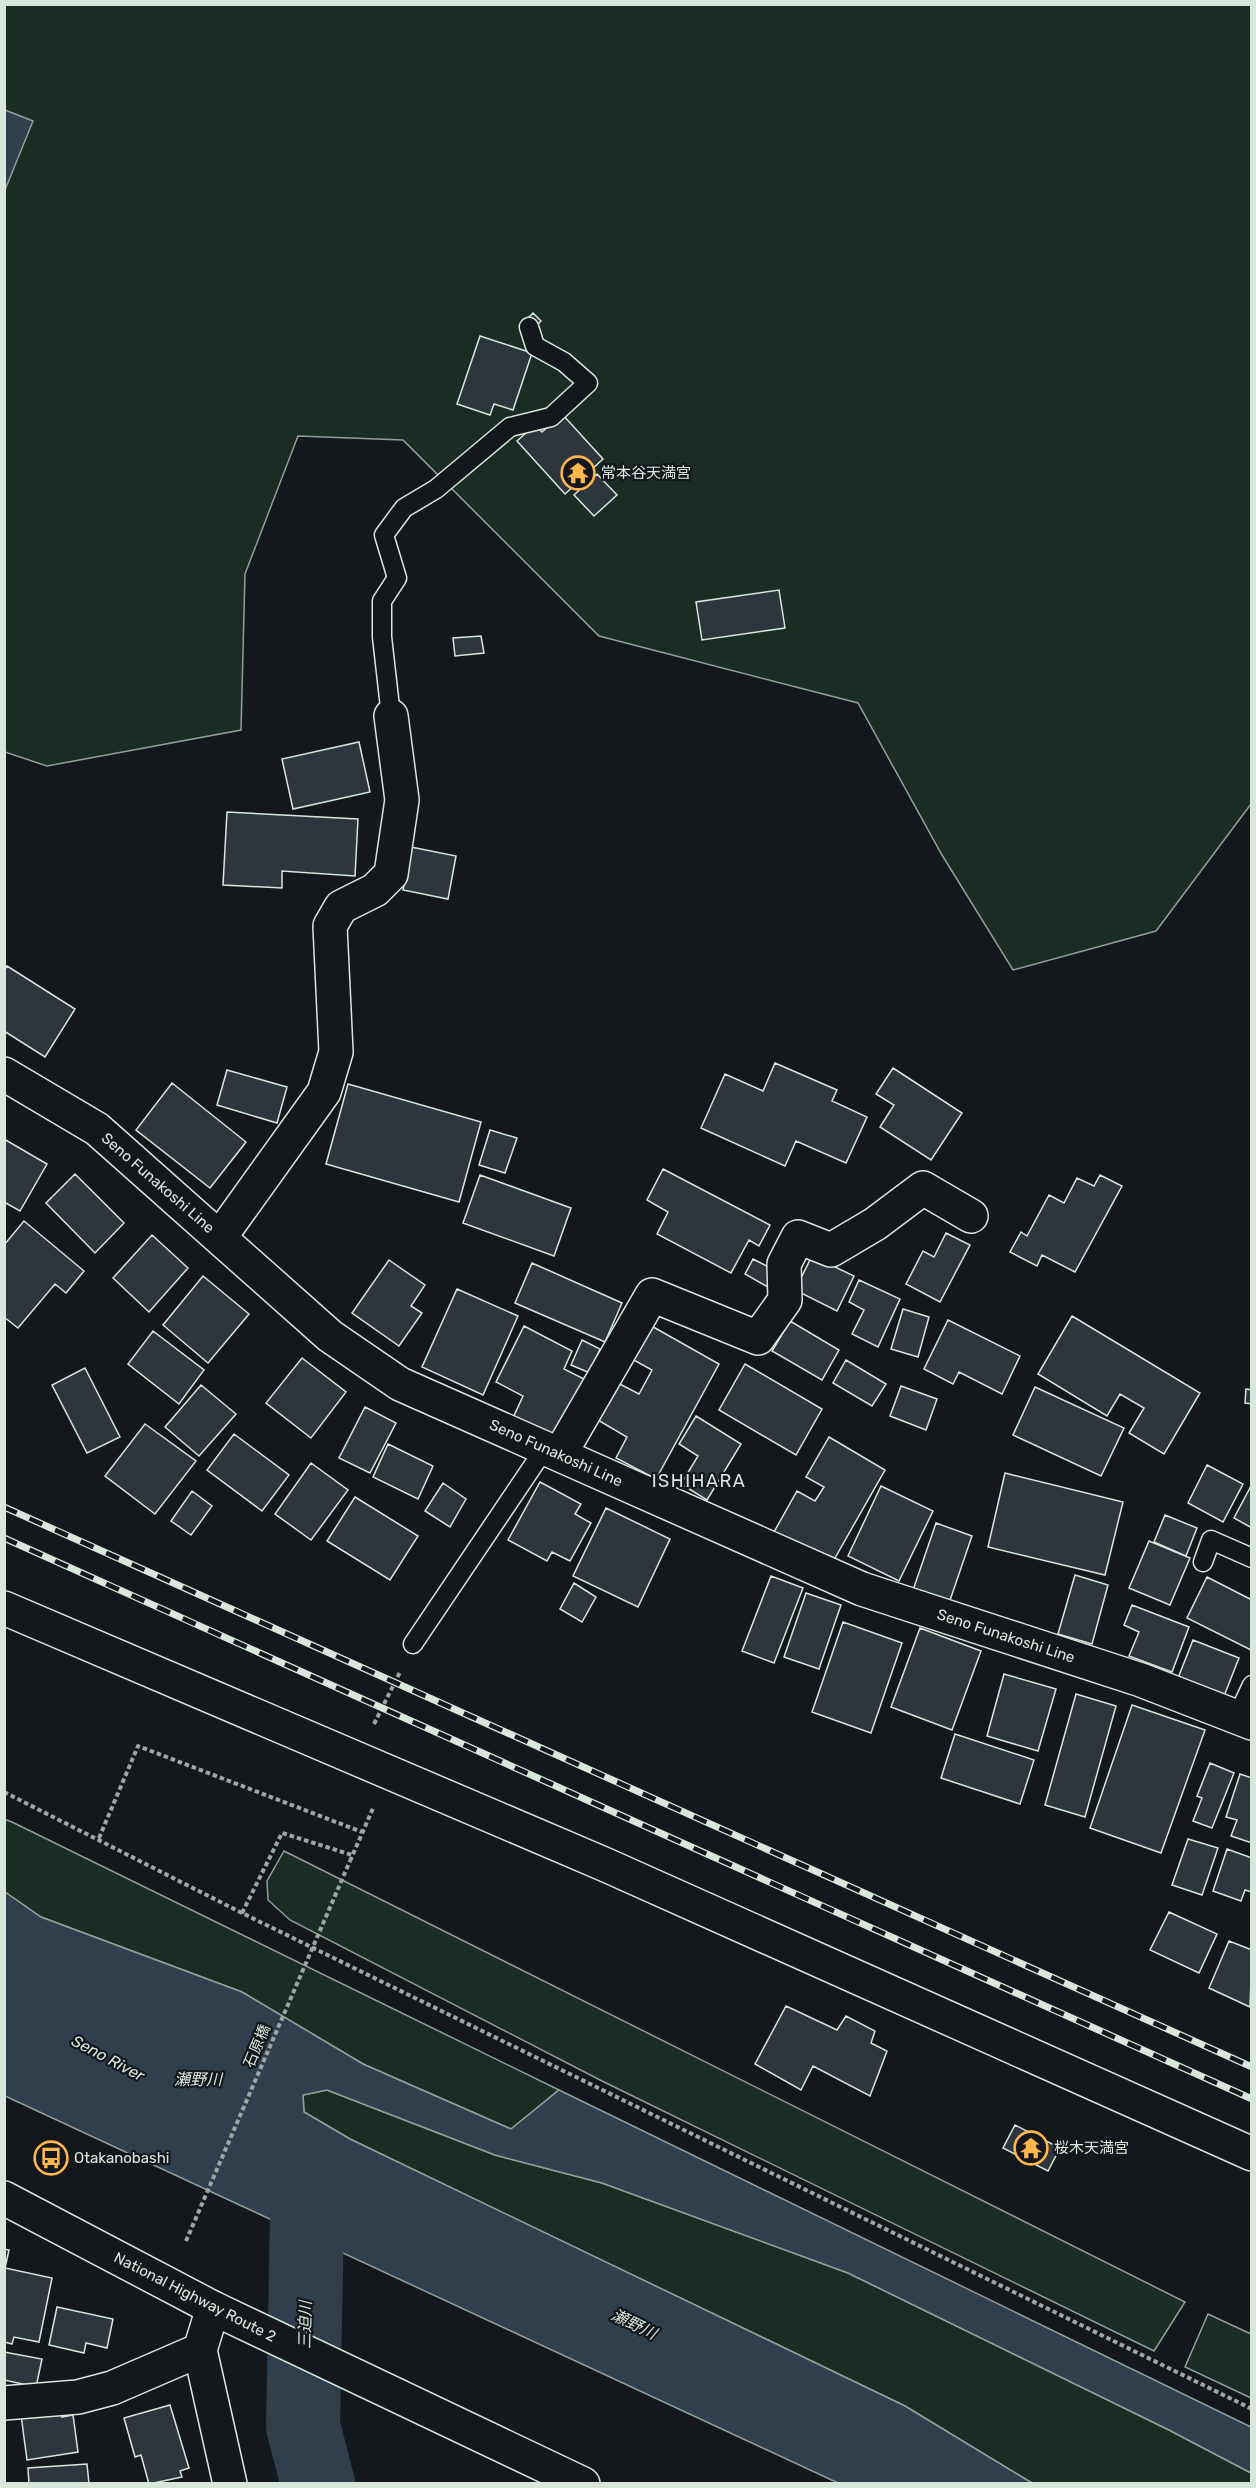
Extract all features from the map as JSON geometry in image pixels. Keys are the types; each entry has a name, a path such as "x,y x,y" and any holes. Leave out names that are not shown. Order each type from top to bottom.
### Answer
{"main road":[{"path":"220,1237 324,1092 336,1052 330,926 340,907 375,890 391,874 402,800 391,716"},
{"name":"Seno Funakoshi Line","path":"4,1074 97,1129 330,1335 400,1384 862,1589 1141,1680 1244,1720"},
{"path":"553,1451 652,1295 758,1338 785,1300 784,1264 798,1237 831,1250 875,1224 923,1188 971,1216"},
{"path":"4,1608 606,1865 1249,2148"},
{"name":"National Highway Route 2","path":"4,2199 220,2312 584,2484"},
{"path":"4,2403 78,2397 112,2388 200,2350 220,2312"},
{"path":"200,2350 230,2484"}],"lane":[{"path":"391,716 382,637 382,601 397,578 384,535 404,508 436,489 510,427 551,417 588,383 564,362 535,346 529,327"},
{"path":"413,1644 553,1451"},
{"path":"1203,1562 1211,1540 1251,1558"},
{"path":"1244,1720 1251,1685"}],"path":[{"path":"370,1731 413,1644"},
{"path":"99,1838 138,1746 362,1832"},
{"path":"4,1792 99,1838 242,1913 1251,2409"},
{"name":"石原橋","path":"186,2241 377,1797"},
{"path":"242,1913 282,1833 352,1855"}],"green space":[{"path":"5,5 1251,5 1251,804 1156,931 1013,970 942,855 858,703 599,636 403,440 298,436 245,574 241,730 47,766 5,752"},
{"path":"4,1819 559,2090 511,2129 363,2064 242,1992 41,1917 5,1892"},
{"path":"284,1851 1185,2302 1154,2351 602,2081 290,1920 268,1900 267,1881"},
{"path":"327,2090 495,2155 602,2183 848,2273 1169,2430 1251,2473 1251,2483 1032,2483 905,2406 350,2139 304,2112 303,2095"},
{"path":"1208,2314 1251,2334 1251,2398 1185,2367"}],"water":[{"path":"5,110 33,121 5,190"},
{"name":"瀬野川","path":"5,1892 41,1917 242,1992 363,2064 511,2129 559,2090 1251,2427 1251,2473 1169,2430 848,2273 602,2183 495,2155 327,2090 303,2095 304,2112 350,2139 905,2406 1032,2483 838,2483 5,2096"}],"building":[{"path":"533,313 541,321 535,327 527,319"},
{"path":"480,336 532,353 513,410 494,404 490,415 457,404"},
{"path":"562,414 603,459 565,494 517,441 535,425 542,432"},
{"path":"597,474 617,495 594,516 574,495"},
{"path":"779,590 785,628 702,640 696,602"},
{"path":"481,636 484,653 455,656 453,638"},
{"path":"359,742 370,792 293,809 282,759"},
{"path":"227,812 358,819 355,876 282,871 282,888 223,885"},
{"path":"411,847 456,856 448,899 403,890"},
{"path":"7,966 75,1009 45,1057 4,1031 4,971"},
{"path":"775,1063 837,1090 832,1101 867,1117 846,1163 796,1141 785,1166 701,1128 725,1074 763,1091"},
{"path":"893,1068 962,1113 931,1160 880,1127 894,1105 876,1094"},
{"path":"227,1070 287,1087 277,1123 217,1105"},
{"path":"172,1083 246,1142 210,1188 136,1130"},
{"path":"348,1084 481,1122 459,1202 326,1164"},
{"path":"490,1130 517,1138 505,1173 479,1165"},
{"path":"4,1139 47,1164 20,1211 4,1202"},
{"path":"663,1169 770,1225 759,1246 749,1240 731,1273 657,1234 668,1212 647,1200"},
{"path":"75,1174 124,1223 95,1253 46,1203"},
{"path":"480,1175 571,1208 554,1256 463,1223"},
{"path":"1100,1175 1122,1186 1075,1272 1042,1255 1037,1266 1010,1252 1021,1232 1027,1236 1049,1195 1064,1203 1077,1178 1094,1186"},
{"path":"24,1221 84,1271 66,1293 55,1284 18,1328 4,1317 4,1245"},
{"path":"946,1233 970,1245 940,1302 906,1284 923,1251 934,1257"},
{"path":"152,1235 188,1268 149,1312 113,1278"},
{"path":"812,1256 854,1276 837,1311 795,1290"},
{"path":"753,1259 782,1274 773,1290 745,1274"},
{"path":"389,1260 425,1285 411,1306 422,1313 399,1346 352,1313"},
{"path":"532,1263 622,1303 605,1342 515,1303"},
{"path":"203,1276 249,1314 208,1363 163,1325"},
{"path":"859,1280 900,1299 878,1347 852,1334 864,1310 849,1302"},
{"path":"457,1289 518,1316 483,1395 422,1367"},
{"path":"903,1309 929,1317 918,1357 891,1349"},
{"path":"1072,1316 1200,1393 1164,1454 1129,1433 1144,1408 1120,1394 1107,1416 1038,1374"},
{"path":"948,1320 1020,1356 1002,1394 959,1372 953,1384 924,1369"},
{"path":"790,1321 839,1350 822,1380 772,1351"},
{"path":"648,1324 719,1364 656,1479 616,1458 627,1437 596,1419 616,1382 639,1394 652,1370 630,1358"},
{"path":"524,1326 572,1351 564,1369 586,1380 555,1442 512,1420 523,1396 496,1382"},
{"path":"153,1331 204,1370 179,1404 128,1364"},
{"path":"582,1340 600,1349 590,1373 571,1365"},
{"path":"302,1358 346,1392 311,1438 266,1403"},
{"path":"846,1360 886,1384 872,1406 833,1383"},
{"path":"745,1364 822,1409 796,1455 719,1410"},
{"path":"85,1368 120,1437 87,1453 52,1385"},
{"path":"201,1385 236,1414 199,1456 165,1427"},
{"path":"901,1386 937,1399 926,1430 890,1416"},
{"path":"1035,1387 1124,1428 1101,1476 1013,1435"},
{"path":"1246,1389 1252,1390 1252,1404 1245,1403"},
{"path":"365,1407 396,1423 370,1473 339,1458"},
{"path":"696,1416 741,1444 707,1500 681,1484 698,1456 679,1444"},
{"path":"145,1424 196,1461 155,1514 105,1476"},
{"path":"234,1434 289,1475 262,1511 207,1470"},
{"path":"829,1437 885,1470 831,1565 774,1532 797,1491 815,1501 824,1487 806,1477"},
{"path":"388,1444 433,1466 418,1499 373,1477"},
{"path":"311,1463 348,1490 311,1540 275,1514"},
{"path":"1207,1465 1243,1484 1223,1522 1188,1503"},
{"path":"1005,1473 1123,1502 1105,1575 988,1547"},
{"path":"540,1482 581,1504 575,1514 591,1523 570,1561 552,1552 547,1561 508,1540"},
{"path":"443,1483 466,1499 450,1527 425,1511"},
{"path":"1252,1484 1252,1528 1234,1518"},
{"path":"881,1486 933,1511 899,1581 848,1556"},
{"path":"192,1491 212,1506 191,1535 171,1521"},
{"path":"355,1497 418,1536 390,1580 327,1541"},
{"path":"606,1508 670,1539 638,1607 573,1576"},
{"path":"1165,1515 1197,1528 1186,1556 1154,1542"},
{"path":"936,1523 972,1536 948,1606 912,1593"},
{"path":"1149,1541 1190,1558 1170,1605 1129,1588"},
{"path":"1075,1575 1108,1585 1092,1644 1058,1634"},
{"path":"771,1576 803,1588 774,1663 742,1651"},
{"path":"1207,1577 1252,1600 1251,1650 1187,1618"},
{"path":"574,1583 596,1597 582,1622 560,1609"},
{"path":"806,1593 841,1605 819,1669 784,1657"},
{"path":"1132,1605 1189,1627 1172,1672 1129,1656 1139,1632 1124,1625"},
{"path":"843,1622 902,1643 871,1733 812,1712"},
{"path":"920,1628 981,1651 952,1730 891,1707"},
{"path":"1193,1640 1239,1658 1224,1696 1178,1678"},
{"path":"1004,1674 1056,1689 1038,1751 987,1736"},
{"path":"1076,1694 1116,1706 1085,1817 1045,1805"},
{"path":"1132,1705 1205,1730 1161,1853 1090,1828"},
{"path":"955,1734 1034,1760 1020,1804 941,1778"},
{"path":"1210,1763 1234,1773 1212,1828 1193,1821 1202,1798 1197,1796"},
{"path":"1240,1774 1252,1778 1252,1843 1231,1836 1237,1820 1226,1817"},
{"path":"1188,1839 1218,1848 1202,1895 1172,1885"},
{"path":"1227,1849 1252,1858 1252,1892 1245,1890 1241,1901 1213,1891"},
{"path":"1169,1912 1217,1934 1199,1973 1150,1950"},
{"path":"1229,1941 1252,1950 1250,2007 1209,1988"},
{"path":"786,2006 837,2030 846,2016 875,2031 871,2043 887,2051 870,2096 813,2066 801,2090 755,2064"},
{"name":"桜木天満宮","path":"1015,2125 1060,2148 1048,2171 1003,2148"},
{"path":"4,2249 9,2250 5,2268 52,2278 39,2342 14,2337 12,2344 4,2342"},
{"path":"57,2307 113,2319 107,2348 86,2343 84,2353 49,2345"},
{"path":"4,2352 42,2359 36,2387 4,2380"},
{"path":"170,2405 189,2468 180,2471 182,2477 149,2484 141,2455 135,2457 124,2418"},
{"path":"61,2410 62,2417 73,2415 78,2452 27,2460 21,2415"},
{"path":"87,2464 89,2484 29,2484 28,2468"}],"waterway":[{"name":"三迫川","path":"308,2165 303,2426 318,2484"}],"railway":[{"path":"4,1507 1252,2067"},
{"path":"4,1538 1252,2099"}],"place":[{"name":"常本谷天満宮","path":"578,473"},
{"name":"桜木天満宮","path":"1031,2148"},
{"name":"Otakanobashi","path":"51,2158"}],"district":[{"name":"ISHIHARA","path":"699,1481"}],"water label":[{"name":"Seno River","path":"108,2058"}]}
